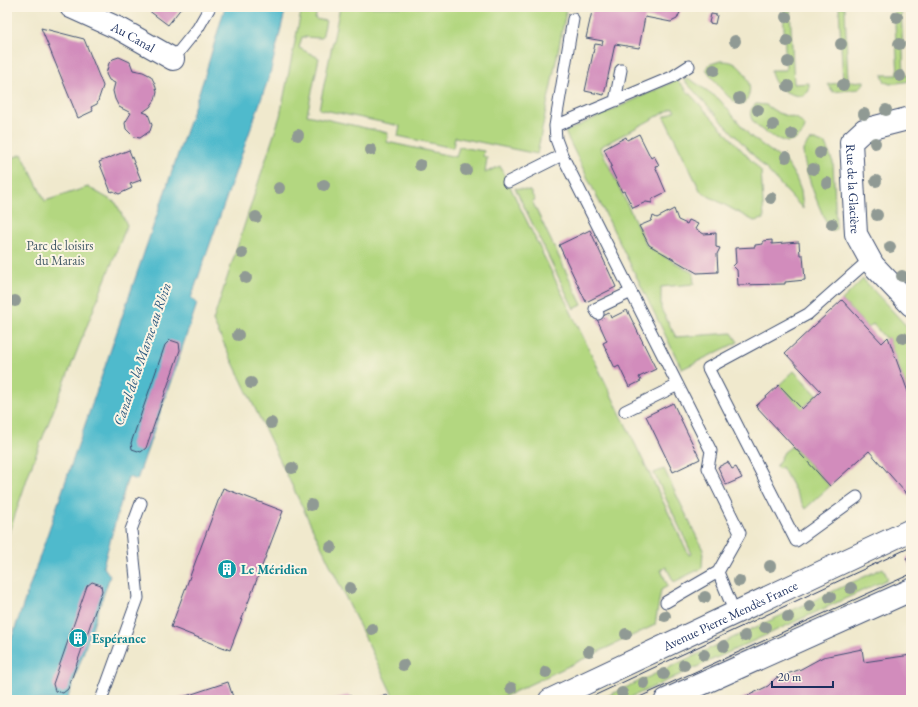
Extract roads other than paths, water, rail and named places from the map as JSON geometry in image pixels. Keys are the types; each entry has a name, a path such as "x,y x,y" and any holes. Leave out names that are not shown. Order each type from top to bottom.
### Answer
{"main road":[{"name":"Au Canal","path":"71,7 122,30 173,59"},
{"name":"Rue de la Glacière","path":"911,118 864,130 851,142 856,234 874,265 911,305"},
{"name":"Avenue Pierre Mendès France","path":"550,700 911,530"},
{"path":"666,700 911,590"}],"lane":[{"path":"173,59 198,28 210,7"},
{"path":"573,19 554,126 556,139 562,155 711,451 708,468 740,533 718,572 666,602"},
{"path":"554,126 672,77 689,66"},
{"path":"615,101 621,70"},
{"path":"508,182 562,155"},
{"path":"857,497 796,542 708,368 808,314 834,293 870,259"},
{"path":"598,314 595,309 631,292"},
{"path":"625,411 678,385"},
{"path":"101,700 138,598 131,530 141,503"},
{"path":"718,572 732,606"}],"water":[{"name":"Canal de la Marne au Rhin","path":"225,7 286,7 270,74 191,298 197,304 137,480 128,477 103,566 110,576 67,700 7,700 7,652 204,78"}],"tram line":[{"path":"585,700 911,547"},
{"path":"633,700 911,574"}],"place":[{"name":"Le Méridien","path":"227,569"},
{"name":"Espérance","path":"78,638"}],"park label":[{"name":"Parc de loisirs du Marais","path":"60,252"}]}
